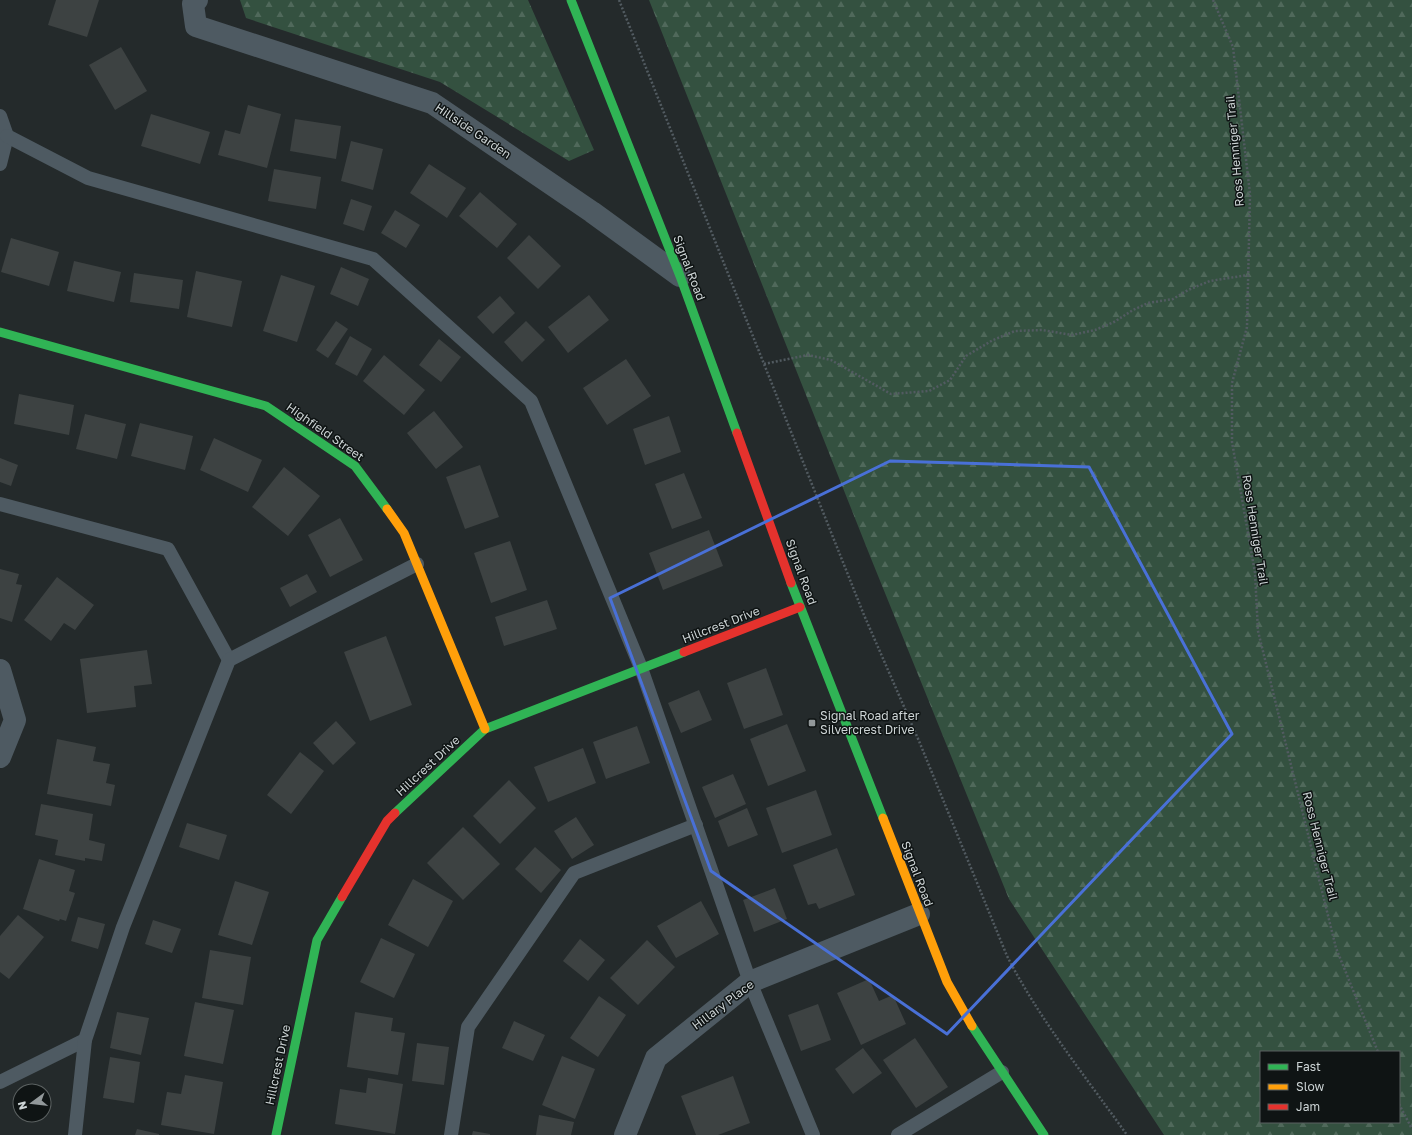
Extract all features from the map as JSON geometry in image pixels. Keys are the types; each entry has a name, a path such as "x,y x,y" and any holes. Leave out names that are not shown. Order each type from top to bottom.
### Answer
{"street":[{"name":"Hillside Garden","path":"197,0 193,4 196,26 432,103 592,212 680,276"},
{"name":"Signal Road","path":"571,0 680,276 800,607 919,914 947,982 964,1014 1044,1135"},
{"name":"Highfield Street","path":"0,332 266,406 355,466 404,533 485,729"},
{"name":"Hillcrest Drive","path":"276,1135 316,940 387,821 485,729 800,607"},
{"path":"0,670 15,720 0,757"},
{"name":"Hillary Place","path":"625,1135 656,1058 750,982 919,914"}],"lane":[{"path":"0,116 7,136 0,164"},
{"path":"7,136 88,178 374,259 531,402 641,668 750,982 813,1135"},
{"path":"0,504 168,549 229,660"},
{"path":"75,1135 85,1040 123,927 229,660 417,564"},
{"path":"451,1135 468,1027 574,872 696,824"},
{"path":"0,1082 85,1040"},
{"path":"898,1135 1002,1072"}],"path":[{"path":"619,0 864,615 920,741 1007,956 1043,1017 1127,1135"},
{"name":"Ross Henniger Trail","path":"1213,0 1233,47 1250,194 1247,327 1232,383 1232,442 1255,573 1258,631 1336,948 1378,1051"},
{"path":"764,364 808,355 831,360 891,394 929,391 950,380 966,356 993,340 1015,331 1042,330 1072,335 1095,330 1114,322 1133,310 1148,303 1173,299 1188,290 1210,281 1248,275"},
{"path":"1400,1106 1412,1129"}],"highlighted area":[{"path":"890,461 1089,467 1232,734 947,1034 711,871 610,598"}],"green space":[{"path":"240,0 528,0 594,150 569,161 440,82 246,18"},
{"path":"649,0 1412,0 1412,1135 1164,1135 1009,899 870,556"}],"building":[{"path":"56,0 99,0 87,37 48,25"},
{"path":"121,47 147,91 115,110 89,65"},
{"path":"248,105 281,114 267,168 218,155 225,130 240,134"},
{"path":"151,114 210,132 200,164 141,146"},
{"path":"295,119 341,126 336,159 290,151"},
{"path":"351,141 383,149 373,190 341,181"},
{"path":"429,164 466,188 447,218 410,193"},
{"path":"274,169 321,177 316,209 268,201"},
{"path":"480,192 517,224 497,248 459,216"},
{"path":"351,199 372,206 364,231 343,224"},
{"path":"395,210 420,225 406,248 381,233"},
{"path":"529,235 561,266 538,289 507,258"},
{"path":"11,238 59,252 49,286 1,272"},
{"path":"74,261 121,272 114,302 67,291"},
{"path":"341,267 369,279 358,306 330,294"},
{"path":"196,271 242,281 232,327 187,317"},
{"path":"134,273 183,280 179,309 130,302"},
{"path":"281,275 315,286 297,342 263,331"},
{"path":"589,295 609,320 568,353 548,327"},
{"path":"500,296 515,313 493,334 477,317"},
{"path":"336,321 348,329 328,358 316,350"},
{"path":"526,321 545,340 522,362 504,342"},
{"path":"350,336 372,349 357,376 335,364"},
{"path":"439,339 461,357 441,382 419,365"},
{"path":"384,355 425,390 404,415 363,381"},
{"path":"626,359 651,396 607,425 583,388"},
{"path":"19,394 74,405 69,435 14,424"},
{"path":"434,411 463,447 436,469 407,433"},
{"path":"85,414 126,424 117,459 76,449"},
{"path":"669,416 681,452 645,465 633,429"},
{"path":"140,423 193,436 185,470 131,456"},
{"path":"214,438 262,460 248,492 200,470"},
{"path":"0,458 18,465 11,486 0,482"},
{"path":"480,465 499,517 465,529 446,477"},
{"path":"284,467 320,496 288,536 252,507"},
{"path":"684,473 702,518 672,529 655,484"},
{"path":"340,518 363,560 330,577 308,535"},
{"path":"709,530 723,566 663,590 649,553"},
{"path":"510,541 527,590 491,603 474,553"},
{"path":"0,569 19,574 16,584 22,585 12,622 0,618"},
{"path":"307,574 317,592 290,607 280,588"},
{"path":"57,577 94,605 75,630 64,623 51,641 24,620"},
{"path":"547,600 557,629 504,646 495,617"},
{"path":"386,636 412,705 370,721 344,652"},
{"path":"147,650 152,684 134,686 136,707 87,713 80,659"},
{"path":"766,668 783,715 744,729 727,683"},
{"path":"699,690 712,720 681,733 668,703"},
{"path":"336,721 356,743 333,765 313,743"},
{"path":"787,724 806,771 768,786 750,739"},
{"path":"637,726 650,763 606,779 593,742"},
{"path":"57,739 96,747 93,761 110,764 106,783 115,785 111,806 47,794"},
{"path":"583,748 596,783 548,802 534,767"},
{"path":"300,752 324,771 291,814 267,795"},
{"path":"733,774 746,804 715,818 702,787"},
{"path":"509,780 536,808 500,844 473,816"},
{"path":"816,790 832,835 782,853 766,808"},
{"path":"41,804 93,814 89,840 105,844 102,861 85,858 85,861 55,855 58,840 35,835"},
{"path":"747,808 758,835 728,847 718,821"},
{"path":"576,817 594,845 572,859 554,831"},
{"path":"187,823 227,835 219,860 179,847"},
{"path":"463,827 500,864 463,900 427,863"},
{"path":"535,847 561,870 541,893 515,869"},
{"path":"837,848 855,895 819,909 816,903 808,905 793,865"},
{"path":"39,859 75,870 69,891 75,893 66,921 60,919 59,921 23,909"},
{"path":"413,879 453,901 428,947 388,925"},
{"path":"235,881 269,892 252,945 218,935"},
{"path":"775,888 787,919 754,932 743,900"},
{"path":"701,901 719,934 676,958 657,926"},
{"path":"18,915 44,937 9,979 0,972 0,936"},
{"path":"78,917 105,924 98,949 71,941"},
{"path":"153,920 181,929 172,953 145,944"},
{"path":"381,938 415,954 394,998 360,982"},
{"path":"580,939 605,960 588,981 563,961"},
{"path":"647,940 675,967 638,1005 610,978"},
{"path":"210,950 251,957 243,1005 202,998"},
{"path":"869,979 879,1001 893,995 906,1024 861,1045 837,993"},
{"path":"599,996 626,1015 598,1057 570,1038"},
{"path":"195,1002 234,1010 223,1064 184,1056"},
{"path":"818,1004 831,1040 801,1051 788,1015"},
{"path":"117,1012 149,1018 141,1055 110,1048"},
{"path":"355,1012 393,1018 391,1031 405,1033 398,1075 347,1067"},
{"path":"514,1021 545,1035 533,1061 502,1048"},
{"path":"915,1038 948,1087 916,1108 883,1060"},
{"path":"417,1043 449,1047 444,1085 412,1081"},
{"path":"863,1048 882,1073 853,1094 835,1069"},
{"path":"562,1056 595,1069 575,1119 542,1105"},
{"path":"110,1057 140,1062 134,1103 103,1098"},
{"path":"185,1075 223,1082 214,1134 161,1125 167,1092 181,1094"},
{"path":"733,1076 750,1123 718,1135 696,1135 681,1096"},
{"path":"368,1078 403,1084 395,1134 335,1124 340,1089 366,1093"},
{"path":"539,1115 574,1122 571,1135 536,1135"},
{"path":"137,1129 159,1134 159,1135 135,1135"},
{"path":"473,1131 490,1134 490,1135 472,1135"}],"traffic: fast":[{"path":"571,0 680,276 737,433"},
{"path":"0,332 266,406 355,466 387,509"},
{"path":"791,583 883,818"},
{"path":"395,813 485,729 684,652"},
{"path":"276,1135 317,940 342,897"},
{"path":"972,1026 1044,1135"}],"traffic: slow":[{"path":"387,509 404,533 485,729"},
{"path":"883,818 947,982 972,1026"}],"traffic: jam":[{"path":"737,433 791,583"},
{"path":"684,652 800,607"},
{"path":"342,897 387,821 395,813"}],"place":[{"name":"Signal Road after Silvercrest Drive","path":"812,723"}]}
